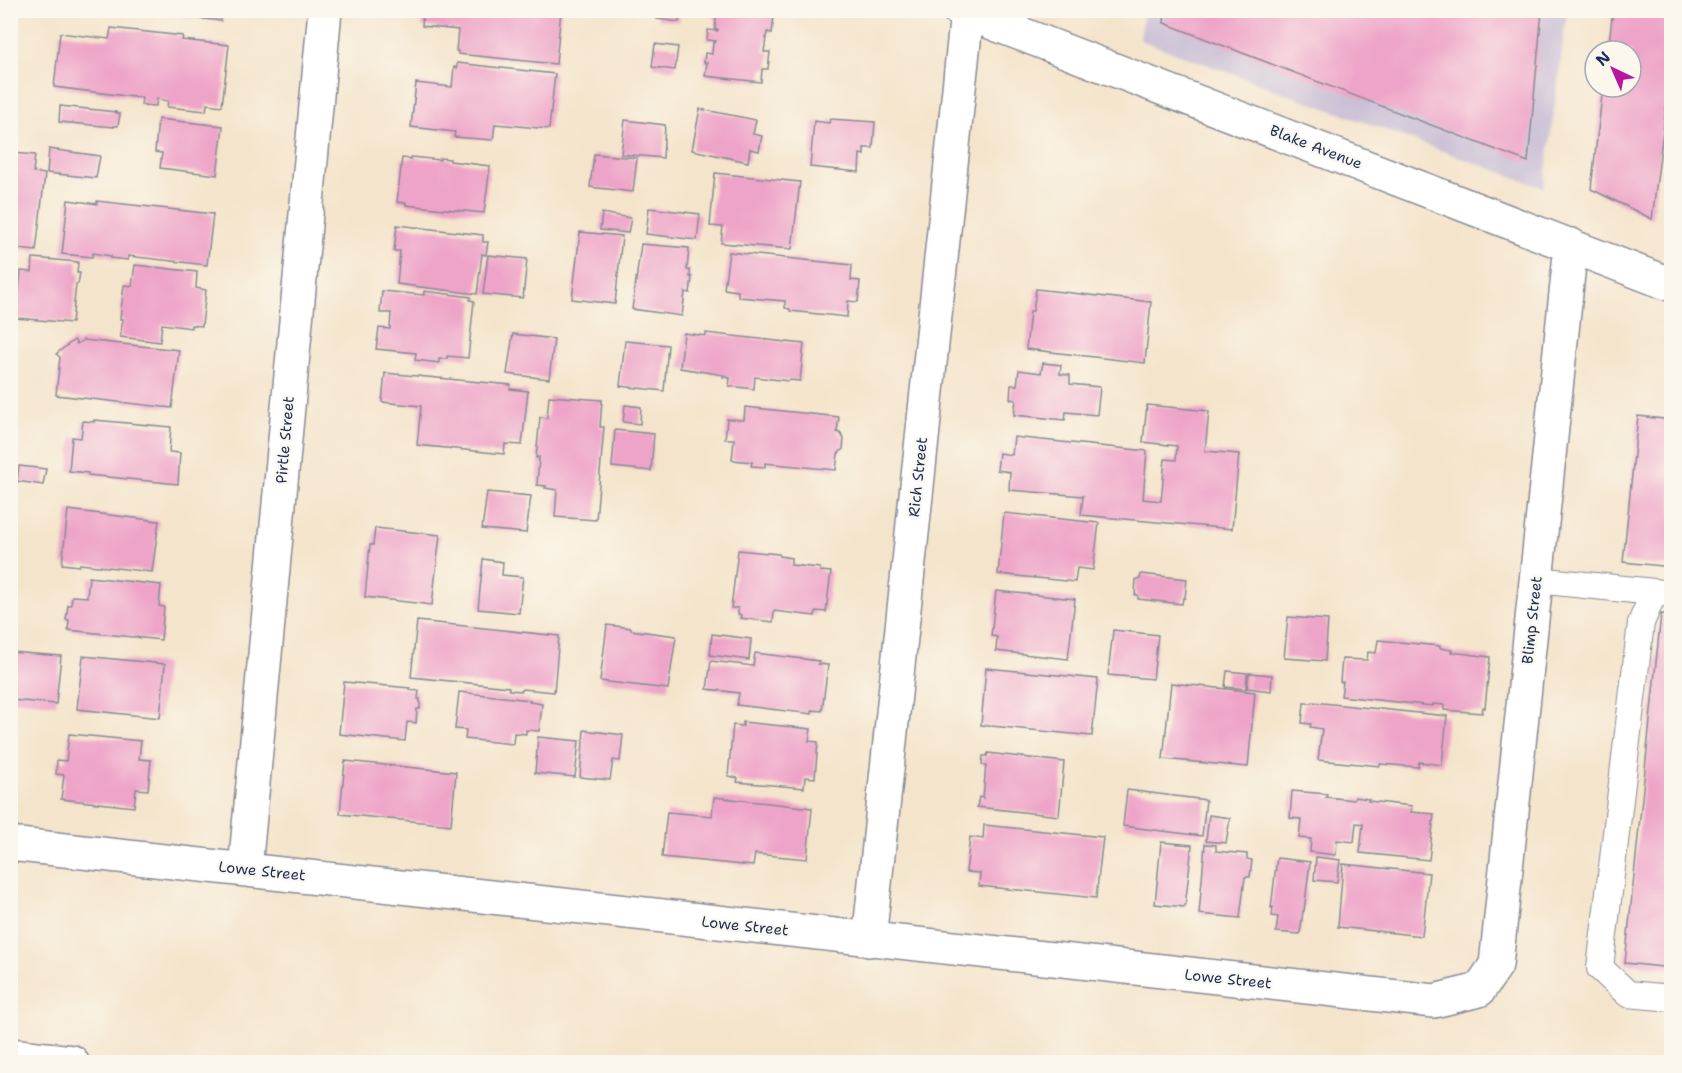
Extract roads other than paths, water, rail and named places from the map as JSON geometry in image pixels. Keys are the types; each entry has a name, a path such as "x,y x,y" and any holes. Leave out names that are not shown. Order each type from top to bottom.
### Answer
{"main road":[{"name":"Pirtle Street","path":"245,869 325,10"},
{"name":"Blake Avenue","path":"963,12 1024,22 1671,285"},
{"name":"Rich Street","path":"869,940 963,12"},
{"name":"Blimp Street","path":"1479,990 1496,965 1570,245"},
{"name":"Lowe Street","path":"10,844 1434,1001 1479,990"},
{"path":"10,1055 72,1062"}],"lane":[{"path":"1536,580 1663,593"},
{"path":"1663,593 1641,623 1600,968 1628,994 1671,998"}]}
